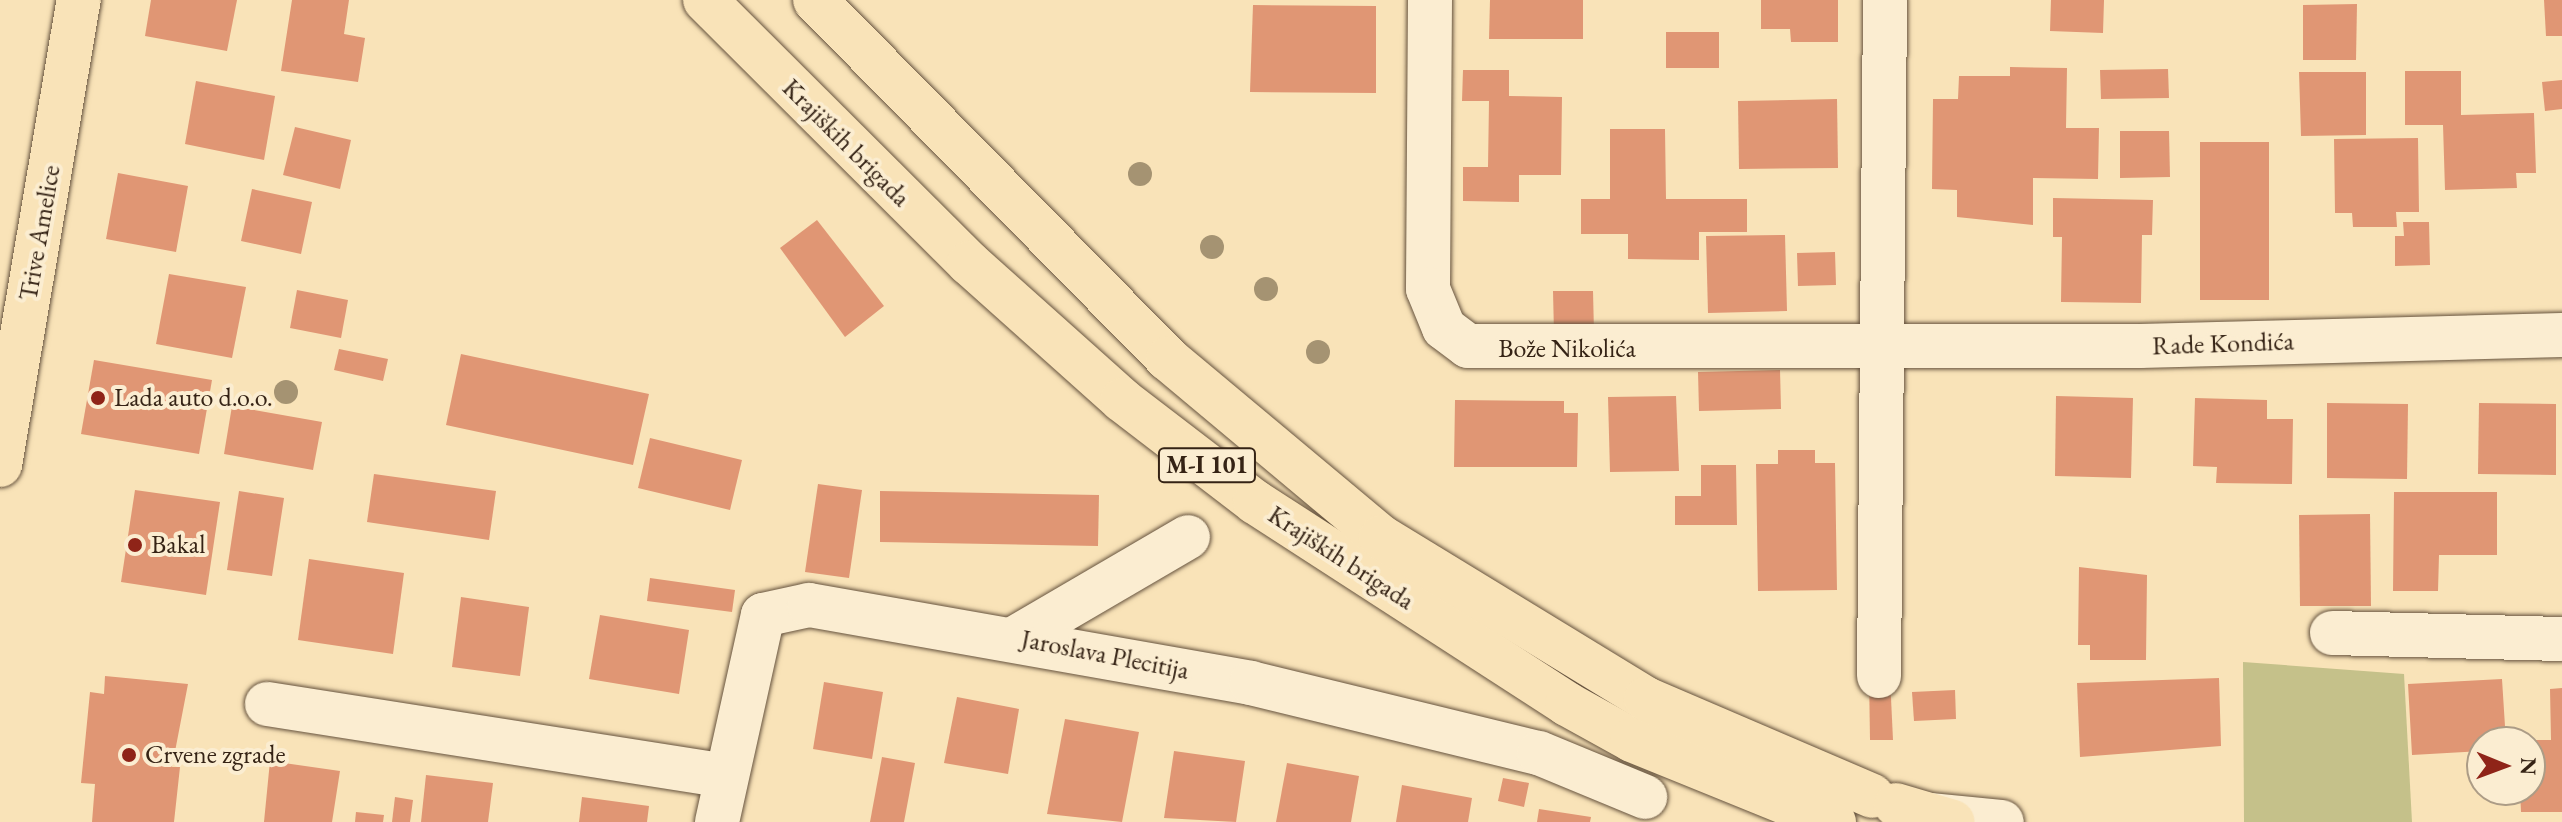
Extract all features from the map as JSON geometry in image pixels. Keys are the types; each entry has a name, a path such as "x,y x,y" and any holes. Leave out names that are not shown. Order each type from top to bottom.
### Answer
{"main road":[{"name":"Trive Amelice","path":"0,465 79,0"},
{"name":"Krajiških brigada","path":"705,0 969,263 1122,400 1255,502 1567,704 1632,740 1834,822"},
{"name":"Krajiških brigada","path":"815,0 1168,359 1381,537 1646,699 1913,810"}],"street":[{"name":"Bože Nikolića","path":"1430,0 1428,289 1454,339 1490,350 1884,345"},
{"path":"1879,676 1885,0"},
{"name":"Rade Kondića","path":"1884,345 2562,335"},
{"path":"1017,637 1188,537"},
{"name":"Jaroslava Plecitija","path":"717,822 763,615 843,606 1251,683 1539,753 1645,797"},
{"path":"2332,633 2562,639"},
{"path":"267,704 725,776"},
{"path":"1913,810 2002,822"}],"shaded area":[{"path":"2243,662 2404,674 2412,822 2244,822"}],"building":[{"path":"151,0 237,0 227,51 145,36"},
{"path":"292,0 349,0 344,34 365,38 358,82 281,71"},
{"path":"1490,0 1583,0 1583,39 1489,39"},
{"path":"1761,0 1838,0 1838,42 1791,42 1790,29 1761,29"},
{"path":"2051,0 2104,0 2103,33 2050,31"},
{"path":"2544,0 2562,0 2562,36 2546,36"},
{"path":"2357,4 2356,60 2303,60 2303,5"},
{"path":"1253,5 1376,6 1376,93 1250,92"},
{"path":"1666,32 1719,32 1719,68 1666,68"},
{"path":"2010,67 2067,68 2066,128 2099,128 2098,179 2033,178 2033,225 1957,217 1957,190 1932,189 1933,99 1958,99 1959,76 2010,76"},
{"path":"2168,69 2169,98 2101,99 2100,70"},
{"path":"1463,70 1509,70 1509,96 1562,97 1561,175 1519,175 1519,202 1463,201 1463,167 1488,167 1489,101 1462,101"},
{"path":"2405,71 2461,71 2461,115 2534,113 2536,173 2516,173 2517,188 2445,190 2443,125 2405,125"},
{"path":"2299,72 2366,72 2366,135 2301,136"},
{"path":"2562,80 2562,109 2545,111 2542,82"},
{"path":"196,81 275,96 264,160 185,144"},
{"path":"1837,99 1838,168 1739,169 1738,101"},
{"path":"295,127 351,140 340,189 283,175"},
{"path":"1610,129 1665,129 1666,199 1747,199 1747,232 1699,232 1699,260 1628,259 1628,234 1581,234 1581,199 1610,199"},
{"path":"2120,131 2169,131 2170,177 2120,178"},
{"path":"2418,138 2419,212 2396,212 2397,227 2353,227 2352,213 2335,213 2334,139"},
{"path":"2200,142 2269,142 2269,300 2200,300"},
{"path":"118,173 188,186 176,252 106,239"},
{"path":"252,189 312,202 301,254 241,241"},
{"path":"2053,198 2153,200 2152,235 2142,235 2141,303 2061,302 2062,237 2053,237"},
{"path":"817,220 884,306 845,337 780,248"},
{"path":"2403,222 2429,222 2430,265 2395,266 2395,236 2404,236"},
{"path":"1785,235 1787,311 1708,313 1706,236"},
{"path":"1835,252 1836,285 1798,286 1797,253"},
{"path":"169,274 246,287 232,358 156,344"},
{"path":"297,290 348,300 341,338 290,328"},
{"path":"1553,291 1593,291 1594,333 1554,333"},
{"path":"339,349 388,359 383,381 334,370"},
{"path":"461,354 649,394 633,465 446,425"},
{"path":"94,360 212,380 199,454 81,434"},
{"path":"1780,370 1781,409 1699,411 1698,372"},
{"path":"1676,396 1679,471 1610,472 1608,397"},
{"path":"2056,396 2133,398 2131,478 2055,476"},
{"path":"2195,398 2267,400 2267,419 2293,419 2292,484 2216,483 2217,467 2193,466"},
{"path":"1455,400 1564,401 1564,413 1578,413 1577,467 1454,467"},
{"path":"2327,403 2408,404 2407,479 2327,478"},
{"path":"2479,403 2556,404 2556,475 2478,474"},
{"path":"232,406 322,422 313,470 224,454"},
{"path":"650,438 742,460 730,510 638,488"},
{"path":"1778,450 1815,450 1815,463 1835,463 1837,590 1758,591 1756,464 1778,464"},
{"path":"1701,465 1736,465 1737,525 1675,525 1675,496 1701,496"},
{"path":"374,474 496,491 489,540 367,522"},
{"path":"818,484 862,490 849,578 805,572"},
{"path":"135,490 220,502 206,595 121,582"},
{"path":"239,491 284,498 272,576 227,570"},
{"path":"880,491 1099,495 1098,546 880,542"},
{"path":"2394,492 2497,492 2497,555 2439,555 2438,591 2393,591"},
{"path":"2370,514 2371,606 2300,606 2299,515"},
{"path":"309,559 404,573 393,654 298,640"},
{"path":"2079,567 2147,575 2146,660 2090,660 2090,645 2078,645"},
{"path":"650,578 735,590 732,612 647,601"},
{"path":"461,597 529,607 520,676 452,667"},
{"path":"600,615 689,630 679,694 589,679"},
{"name":"Crvene zgrade","path":"105,676 188,684 172,767 180,767 174,822 92,822 95,784 81,783 90,692 104,694"},
{"path":"1869,676 1890,677 1893,740 1870,740"},
{"path":"2219,678 2221,746 2080,757 2077,683"},
{"path":"2502,679 2505,726 2466,726 2466,752 2412,755 2408,684"},
{"path":"824,682 883,692 872,759 813,749"},
{"path":"2562,688 2562,812 2521,812 2521,806 2546,806 2546,740 2551,740 2550,689"},
{"path":"1955,690 1956,719 1914,721 1912,692"},
{"path":"957,697 1019,709 1008,774 944,763"},
{"path":"1065,719 1139,732 1122,822 1047,814"},
{"path":"1174,751 1245,761 1236,822 1164,818"},
{"path":"882,757 915,763 904,822 870,822"},
{"path":"270,761 340,771 332,822 264,822"},
{"path":"1287,763 1359,776 1351,822 1276,822"},
{"path":"426,775 493,783 488,822 421,822"},
{"path":"1503,778 1529,783 1524,807 1498,801"},
{"path":"1402,785 1472,798 1468,822 1396,822"},
{"path":"395,797 413,800 410,822 392,822"},
{"path":"582,797 649,806 647,822 579,822"},
{"path":"1539,809 1591,817 1590,822 1537,822"},
{"path":"356,812 384,815 383,822 355,822"}],"place":[{"name":"Lada auto d.o.o.","path":"98,398"},
{"name":"Bakal","path":"135,545"},
{"name":"Crvene zgrade","path":"129,755"}]}
